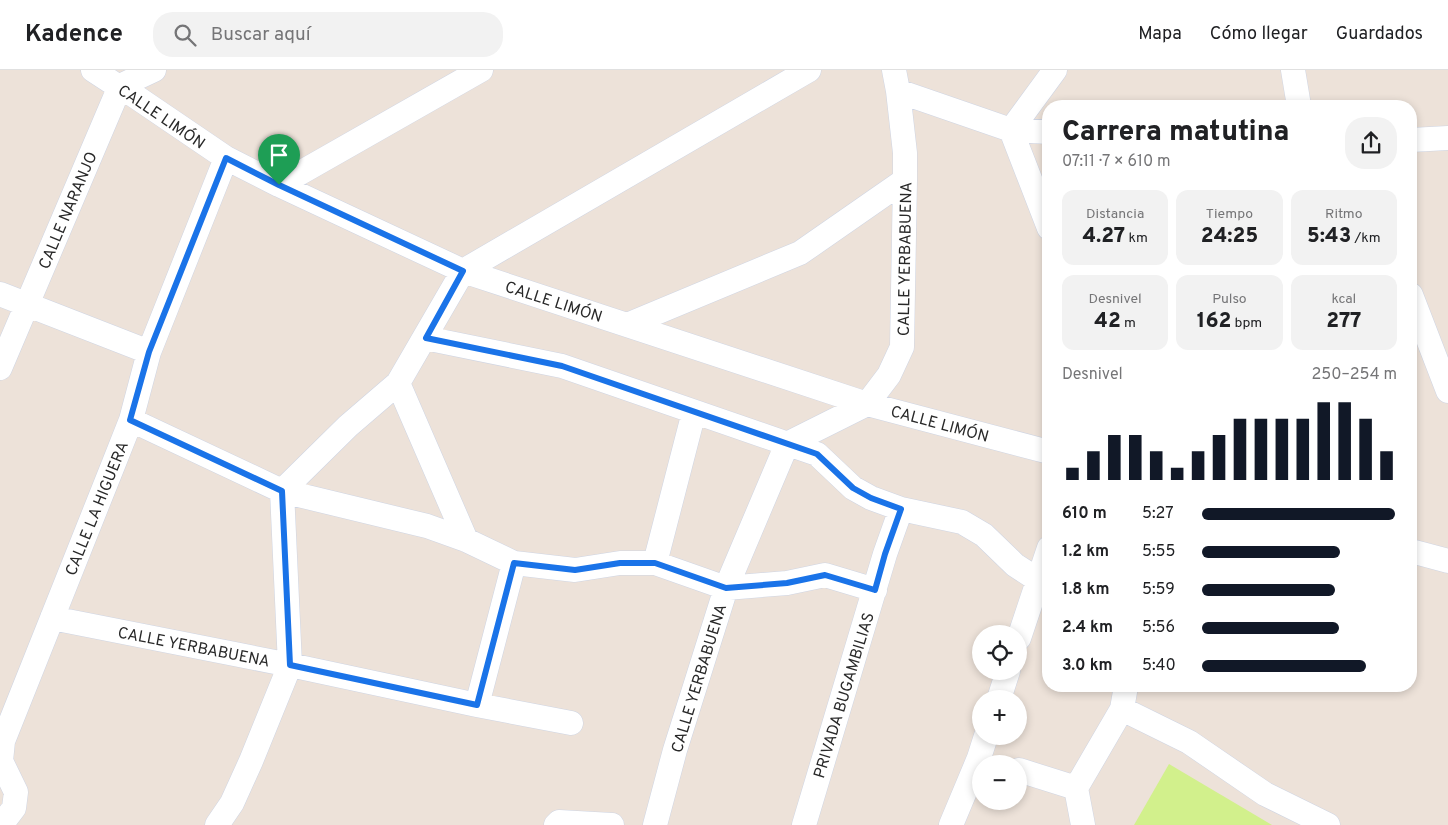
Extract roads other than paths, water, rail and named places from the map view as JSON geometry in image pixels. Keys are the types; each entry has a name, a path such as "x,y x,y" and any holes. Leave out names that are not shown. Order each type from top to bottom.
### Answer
{"street":[{"name":"CALLE LIMÓN","path":"94,70 226,158 279,185 463,271 867,404 1042,450"},
{"path":"120,86 154,70"},
{"path":"279,185 481,70"},
{"path":"218,825 232,803 251,761 290,665 282,491 348,426 398,382 426,338 463,271 809,70"},
{"path":"1011,130 1055,70"},
{"path":"1294,70 1298,100"},
{"path":"896,81 1011,130 1042,132"},
{"name":"CALLE YERBABUENA","path":"655,825 726,588 787,444 867,404 889,375 902,347 905,153 896,81"},
{"name":"CALLE NARANJO","path":"0,368 120,86"},
{"path":"1011,130 1042,210"},
{"path":"1417,140 1448,138"},
{"name":"CALLE LA HIGUERA","path":"1,825 14,808 16,792 1,761 3,741 130,420 149,352 226,158"},
{"path":"627,325 800,253 905,180"},
{"path":"0,294 149,352"},
{"path":"1417,311 1448,391"},
{"path":"426,338 562,366 817,454 853,488 871,498 901,509 962,522 984,535 1015,565 1042,582"},
{"path":"398,382 466,540"},
{"path":"655,563 694,412"},
{"path":"130,420 282,491 427,526 466,540 514,563 575,570 620,563 655,563 726,588 787,583 825,575 875,590"},
{"name":"PRIVADA BUGAMBILIAS","path":"804,825 885,554 901,509"},
{"path":"1417,553 1448,561"},
{"path":"477,705 514,563"},
{"path":"1025,625 1042,585"},
{"name":"CALLE YERBABUENA","path":"52,618 571,723"},
{"path":"1083,825 1076,788 1124,697 1265,794 1328,825"},
{"path":"951,825 988,753"},
{"path":"1027,773 1076,788"},
{"path":"556,825 559,822 612,825"}]}
